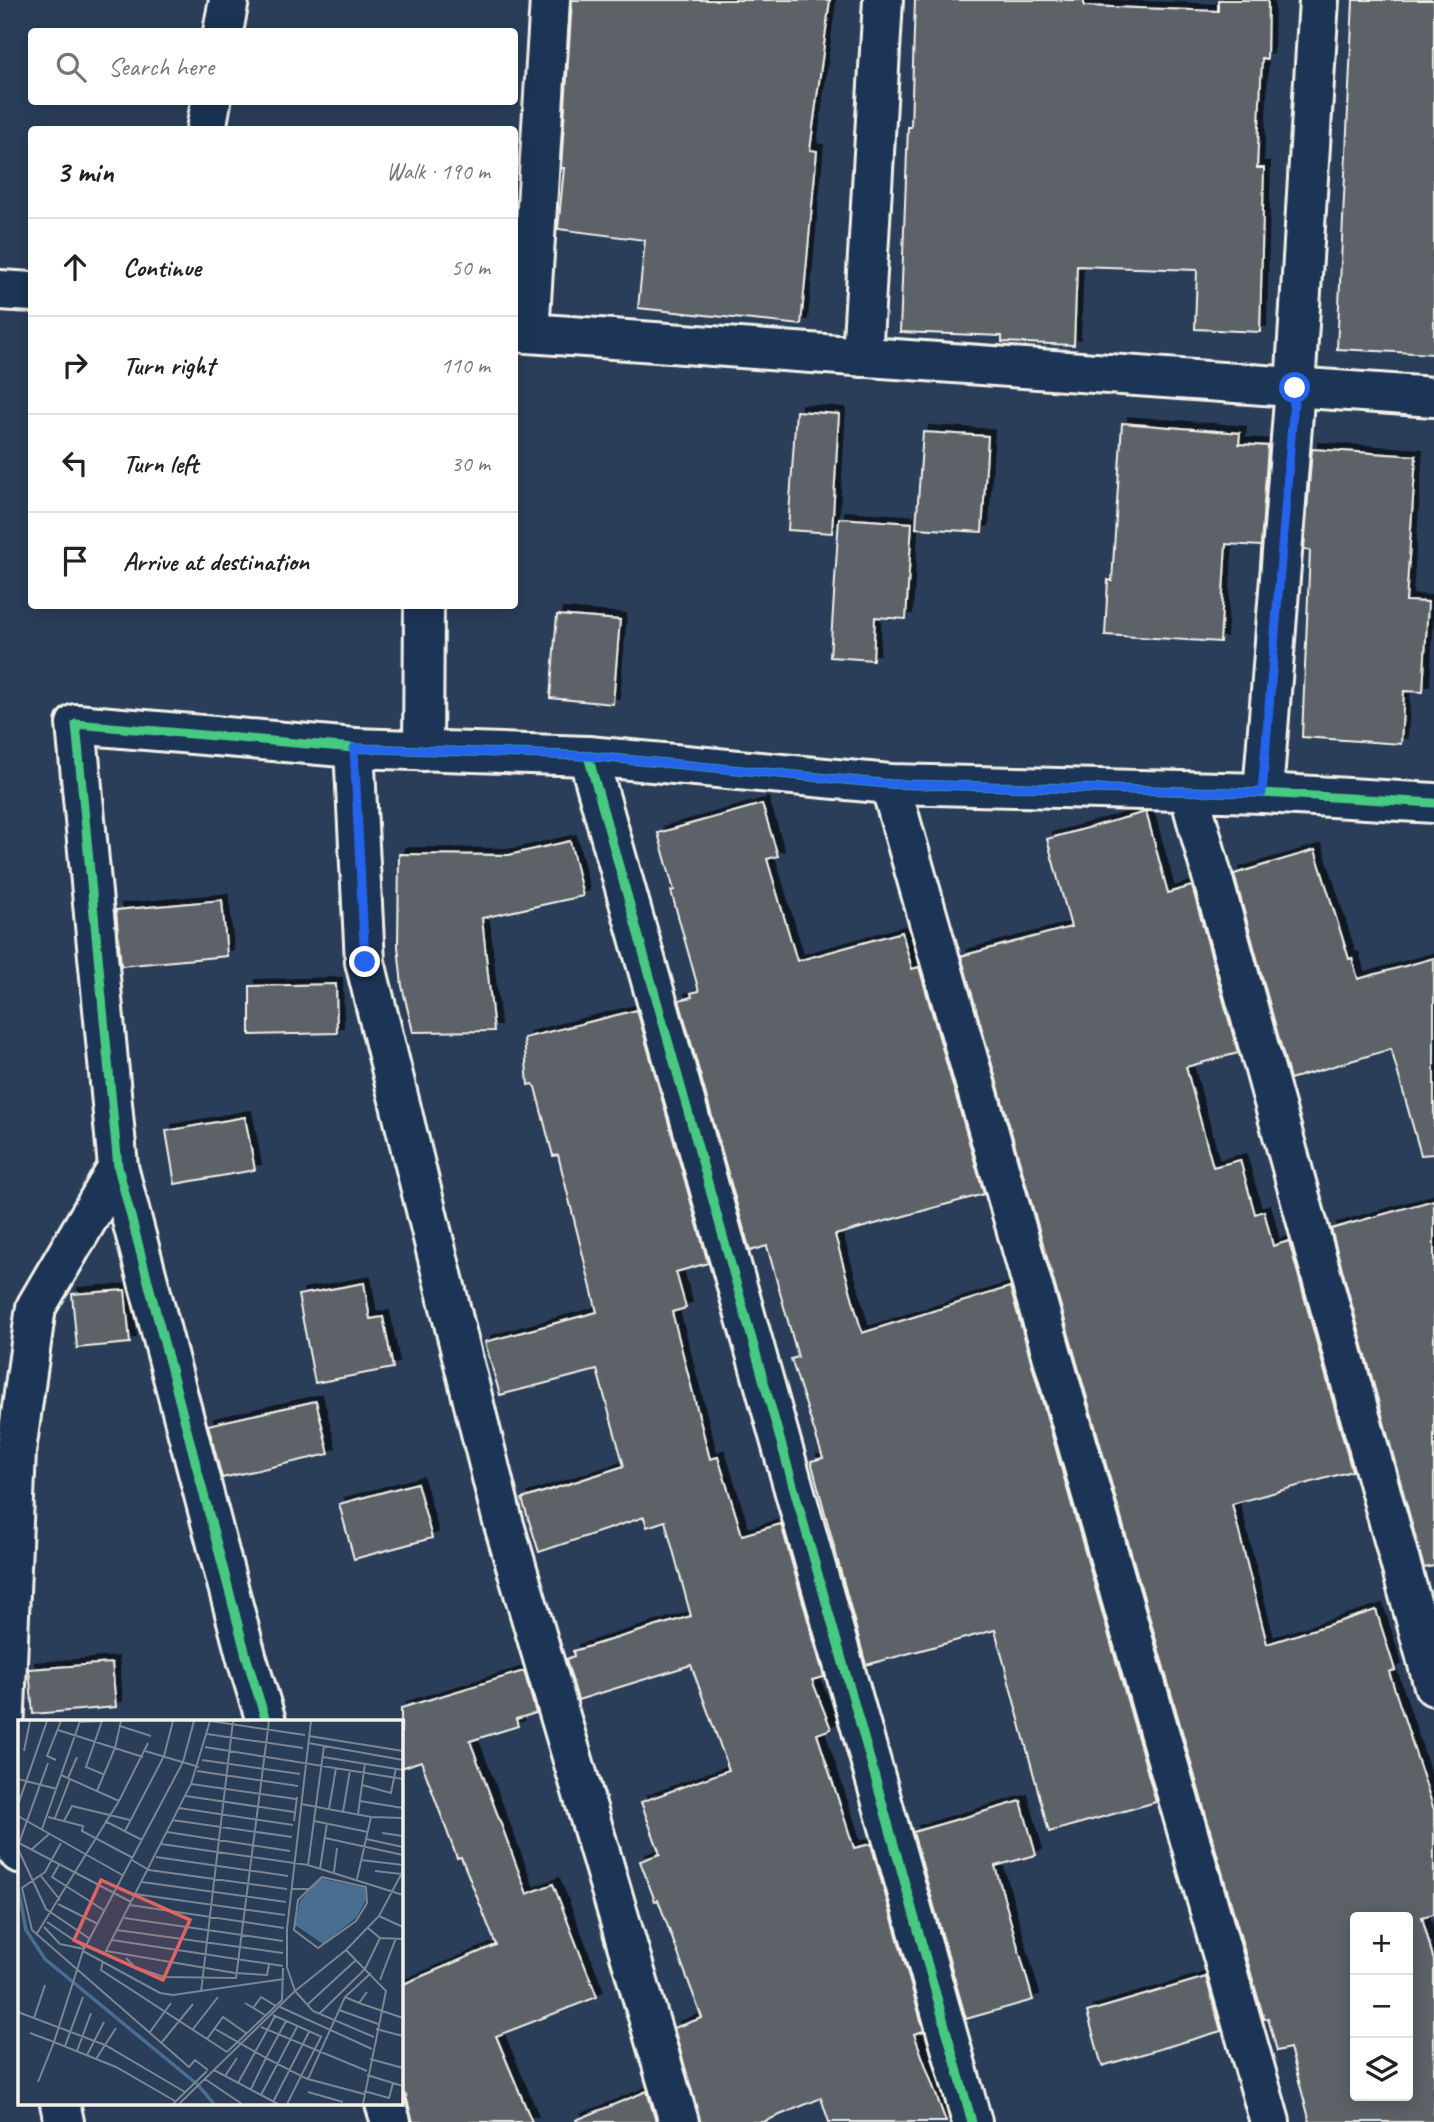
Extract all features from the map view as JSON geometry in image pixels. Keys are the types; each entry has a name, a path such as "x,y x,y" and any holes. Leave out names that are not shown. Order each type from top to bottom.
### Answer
{"street":[{"path":"224,28 229,0"},
{"path":"550,0 522,333 1434,397"},
{"path":"862,357 883,0"},
{"path":"1262,793 1295,388 1319,0"},
{"path":"207,126 210,105"},
{"path":"0,290 28,292"},
{"path":"423,751 424,609"},
{"path":"266,1720 247,1659 118,1167 76,724 354,748 588,756 890,784 1262,793 1434,803"},
{"path":"354,748 365,962 502,1518 679,2122"},
{"path":"588,756 972,2122"},
{"path":"890,784 1270,2122"},
{"path":"1189,792 1434,1686"},
{"path":"18,1847 3,1756 16,1451 36,1307 118,1167"},
{"path":"61,2104 64,2122"},
{"path":"385,2104 391,2122"}],"building":[{"path":"572,0 830,0 810,150 817,151 801,325 638,308 645,240 558,229 564,168 561,168"},
{"path":"915,0 1084,0 1084,6 1218,11 1218,0 1268,0 1267,59 1262,58 1257,168 1264,168 1260,332 1195,329 1197,270 1077,266 1074,345 1002,342 1002,336 900,332"},
{"path":"1353,0 1434,0 1434,354 1337,349"},
{"path":"796,411 839,414 832,533 788,530"},
{"path":"1122,423 1240,433 1239,444 1268,446 1261,546 1226,544 1220,642 1105,635 1108,580 1112,581"},
{"path":"923,432 988,436 982,532 916,528"},
{"path":"1312,449 1416,456 1406,601 1428,602 1423,692 1404,691 1401,744 1302,737 1310,550 1304,549"},
{"path":"839,518 912,523 906,619 875,617 873,660 830,657"},
{"path":"557,615 620,620 613,704 550,698"},
{"path":"762,804 778,856 767,859 797,961 902,932 912,969 919,967 984,1194 835,1235 862,1333 1010,1287 1156,1802 1049,1832 995,1630 866,1665 811,1461 823,1458 791,1359 798,1357 767,1246 750,1251 679,1000 692,997 691,993 699,991 658,833"},
{"path":"1146,812 1168,893 1192,886 1238,1053 1186,1067 1213,1167 1240,1160 1255,1214 1264,1211 1273,1246 1289,1241 1352,1471 1232,1504 1267,1644 1376,1610 1395,1670 1389,1672 1434,1810 1434,1914 1422,1917 1434,1961 1434,2122 1310,2122 1290,2048 1277,2051 1268,2018 1264,2019 961,956 1071,927 1047,839"},
{"path":"570,841 583,896 482,918 494,1031 413,1032 402,986 398,946 399,854 509,855"},
{"path":"1315,850 1349,959 1352,958 1358,979 1434,958 1434,1154 1421,1155 1391,1049 1290,1079 1234,874"},
{"path":"222,900 227,956 121,966 116,910"},
{"path":"336,984 337,1033 250,1035 250,986"},
{"path":"637,1010 708,1263 676,1272 686,1308 672,1312 710,1459 718,1457 742,1535 781,1524 824,1677 812,1680 831,1729 817,1734 854,1848 871,1844 924,2031 914,2034 946,2122 829,2122 821,2098 763,2122 700,2122 674,2028 702,2018 658,1900 655,1901 640,1861 660,1854 641,1802 729,1770 691,1665 578,1700 566,1659 574,1656 573,1651 691,1616 665,1521 647,1527 644,1517 539,1552 522,1499 624,1466 597,1370 500,1395 485,1342 597,1312 558,1155 553,1156 535,1087 528,1085 524,1038"},
{"path":"245,1117 255,1170 175,1184 166,1131"},
{"path":"1434,1200 1434,1566 1424,1568 1331,1229"},
{"path":"364,1283 370,1319 383,1317 393,1368 315,1383 298,1295"},
{"path":"125,1290 130,1343 77,1348 72,1294"},
{"path":"316,1401 329,1454 222,1478 208,1425"},
{"path":"417,1483 432,1538 354,1559 339,1504"},
{"path":"112,1663 116,1707 33,1714 29,1669"},
{"path":"524,1671 536,1713 516,1719 518,1726 470,1741 527,1894 553,1884 597,1997 496,2036 532,2122 413,2122 402,2090 402,1985 496,1945 461,1857 457,1858 421,1761 402,1768 401,1708"},
{"path":"1021,1801 1036,1855 995,1866 1033,2000 966,2019 913,1832"},
{"path":"1206,1977 1221,2031 1102,2066 1087,2012"},
{"path":"647,2091 656,2122 576,2120"}],"cycle path":[{"path":"266,1720 247,1659 118,1167 76,724 354,748 588,756 890,784 1263,793 1434,803"},
{"path":"588,756 972,2122"}],"route":[{"path":"365,962 354,748 588,756 890,784 1262,793 1295,388"}]}
